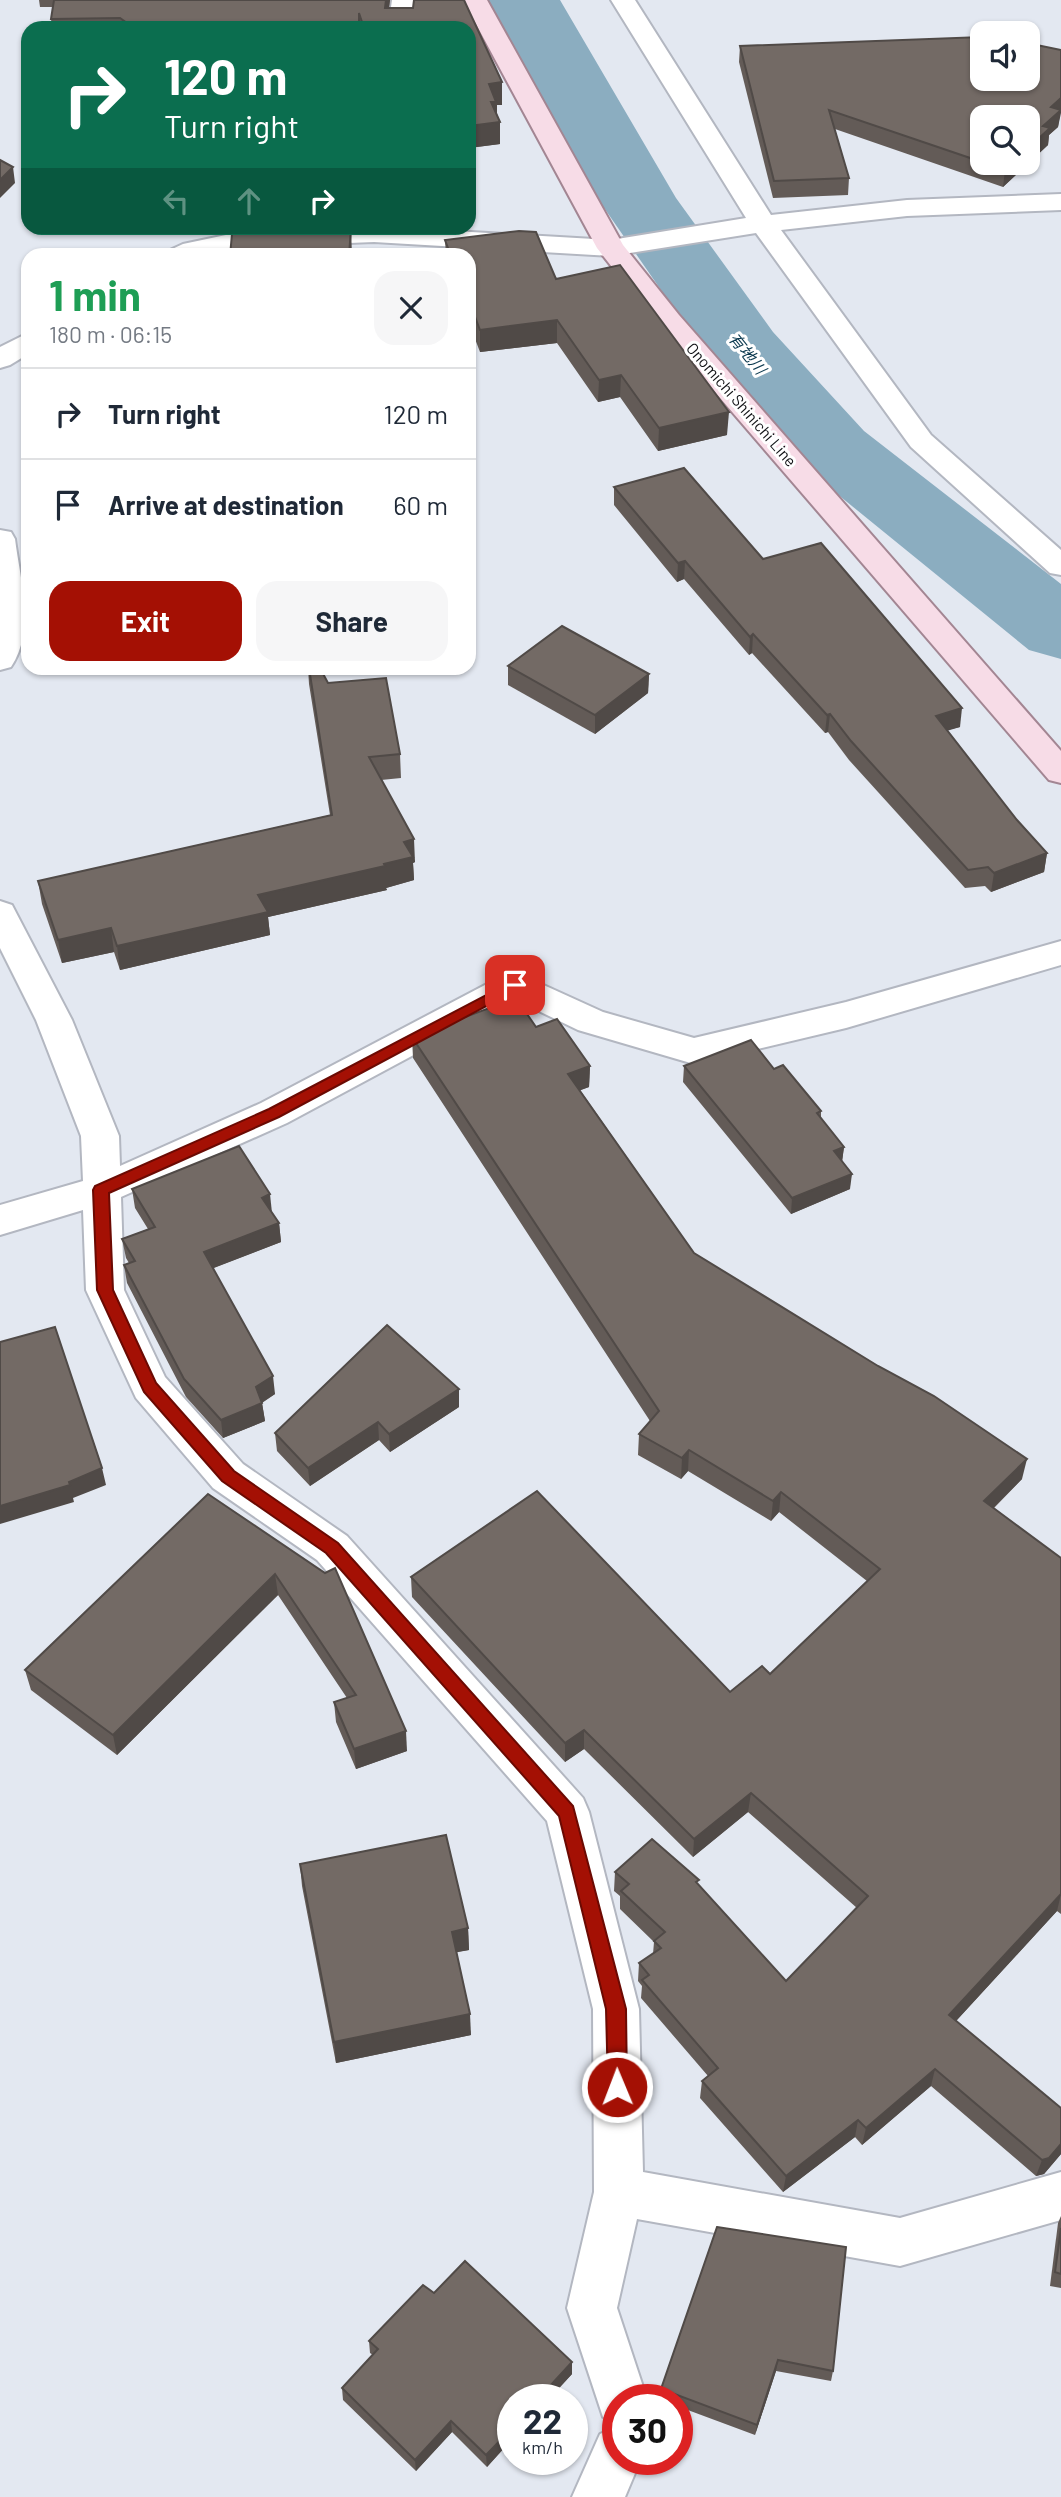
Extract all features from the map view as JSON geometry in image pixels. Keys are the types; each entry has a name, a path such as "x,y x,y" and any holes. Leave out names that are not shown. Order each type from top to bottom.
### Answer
{"main road":[{"name":"Onomichi Shinichi Line","path":"475,0 669,321 1061,772"}],"street":[{"path":"401,21 404,0"},
{"path":"623,0 754,225 921,441 1061,566"},
{"path":"437,235 622,247 754,225 906,208 1061,202"},
{"path":"202,248 245,239 310,235"},
{"path":"0,359 21,346"},
{"path":"0,541 10,627 0,660"},
{"path":"0,913 54,1020 100,1136 105,1290 150,1387 228,1476 332,1548 567,1812 616,2009 619,2192 592,2308 616,2384"},
{"path":"0,1220 101,1190 274,1113 515,985 592,1021 694,1051 846,1014 1061,953"},
{"path":"619,2192 900,2242 1061,2196"},
{"path":"598,2497 608,2475"}],"building":[{"path":"54,0 386,0 385,8 413,8 414,0 464,0 474,21 362,21 359,13 359,21 51,19"},
{"path":"476,26 502,82 489,84 496,102 491,102 500,122 476,125"},
{"path":"970,37 970,91 1040,91 1040,46 1061,50 1061,98 1051,107 1061,110 1043,126 1050,128 1040,137 1040,105 970,105 970,158 829,110 849,178 774,181 740,46"},
{"path":"0,160 13,167 0,180"},
{"path":"519,231 536,232 556,279 620,265 729,412 659,428 621,375 599,380 557,320 480,330 476,319 476,248 448,248 445,240"},
{"path":"232,235 350,235 350,248 231,248"},
{"path":"684,468 763,559 821,543 962,708 936,716 1017,820 1047,853 994,873 988,867 968,870 851,741 830,714 827,715 753,634 750,637 685,561 678,563 614,487"},
{"path":"562,626 649,674 595,715 508,666"},
{"path":"310,675 324,675 328,683 386,678 400,754 369,757 414,839 404,842 413,857 258,895 268,912 117,946 111,928 58,940 38,881 332,815"},
{"path":"516,998 536,1027 557,1019 590,1066 568,1074 694,1253 878,1366 934,1396 1027,1459 984,1501 1061,1558 1061,1894 949,2015 1061,2108 1061,2144 1049,2158 1042,2160 935,2069 866,2128 858,2120 786,2176 702,2081 718,2068 642,1980 649,1975 639,1963 661,1948 654,1941 665,1932 621,1891 629,1884 615,1872 652,1839 699,1880 696,1882 786,1981 868,1896 751,1793 694,1839 584,1730 565,1743 411,1577 537,1491 730,1692 762,1666 770,1674 880,1569 781,1492 773,1501 689,1450 682,1458 639,1434 659,1411 412,1037"},
{"path":"751,1040 774,1069 783,1065 821,1111 817,1113 844,1147 834,1151 852,1174 792,1198 684,1066"},
{"path":"239,1146 270,1194 262,1198 279,1223 204,1252 273,1376 256,1387 262,1403 221,1420 184,1379 124,1265 135,1261 122,1239 155,1227 132,1189"},
{"path":"387,1325 459,1389 389,1434 378,1422 308,1468 275,1433"},
{"path":"55,1327 102,1468 69,1482 70,1485 0,1506 0,1342"},
{"path":"208,1494 325,1573 335,1568 406,1731 354,1749 334,1702 356,1695 275,1574 113,1735 25,1670"},
{"path":"446,1835 468,1928 452,1932 470,2014 334,2042 300,1864"},
{"path":"717,2227 846,2247 833,2371 778,2360 757,2425 693,2401 693,2384 663,2384"},
{"path":"1061,2228 1061,2274 1055,2272"},
{"path":"465,2261 572,2362 552,2384 497,2384 497,2444 486,2455 451,2421 415,2460 342,2388 378,2349 369,2341 423,2285 434,2293"}],"waterway":[{"name":"有地川","path":"524,0 639,202 744,350 834,449 1061,630"}],"route":[{"path":"515,985 274,1113 101,1190 105,1290 150,1387 228,1476 332,1548 567,1812 616,2009 617,2087"}]}
